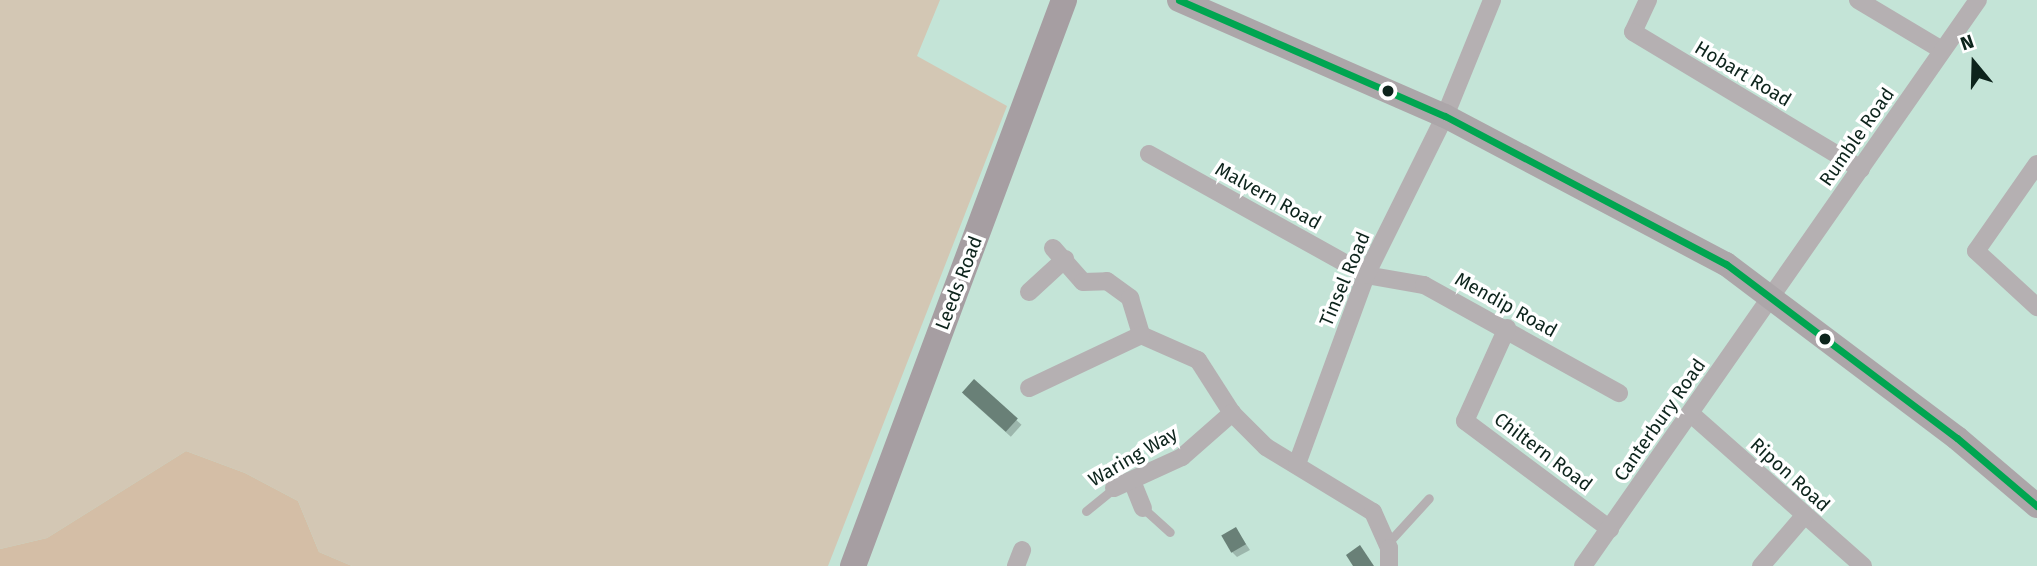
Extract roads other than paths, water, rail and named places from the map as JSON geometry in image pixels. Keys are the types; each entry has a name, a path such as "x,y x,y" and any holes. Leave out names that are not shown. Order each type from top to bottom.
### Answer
{"main road":[{"name":"Leeds Road","path":"853,566 1063,0"}],"street":[{"path":"1179,0 1445,116 1727,264 1957,438 2037,506"},
{"name":"Tinsel Road","path":"1297,464 1366,275 1445,116 1492,0"},
{"name":"Hobart Road","path":"1648,0 1633,32 1861,169"},
{"path":"1857,0 1942,50"},
{"name":"Rumble Road","path":"1770,298 1978,0"},
{"name":"Malvern Road","path":"1149,154 1366,275"},
{"path":"2037,164 1976,251 2037,307"},
{"path":"1029,292 1059,253 1083,282 1107,281 1130,298 1141,335"},
{"name":"Mendip Road","path":"1366,275 1424,285 1507,328 1619,393"},
{"name":"Canterbury Road","path":"1583,566 1770,298"},
{"name":"Chiltern Road","path":"1507,328 1465,421 1610,529"},
{"path":"1029,388 1141,335 1198,360 1232,413 1266,447 1373,512 1387,544 1389,566"},
{"name":"Waring Way","path":"1114,488 1182,457 1232,413"},
{"name":"Ripon Road","path":"1690,413 1863,566"},
{"path":"1132,481 1143,508"},
{"path":"1761,566 1804,516"}],"lane":[{"name":"Waring Way","path":"1086,511 1114,488"},
{"path":"1387,544 1429,498"},
{"path":"1143,508 1170,532"}]}
